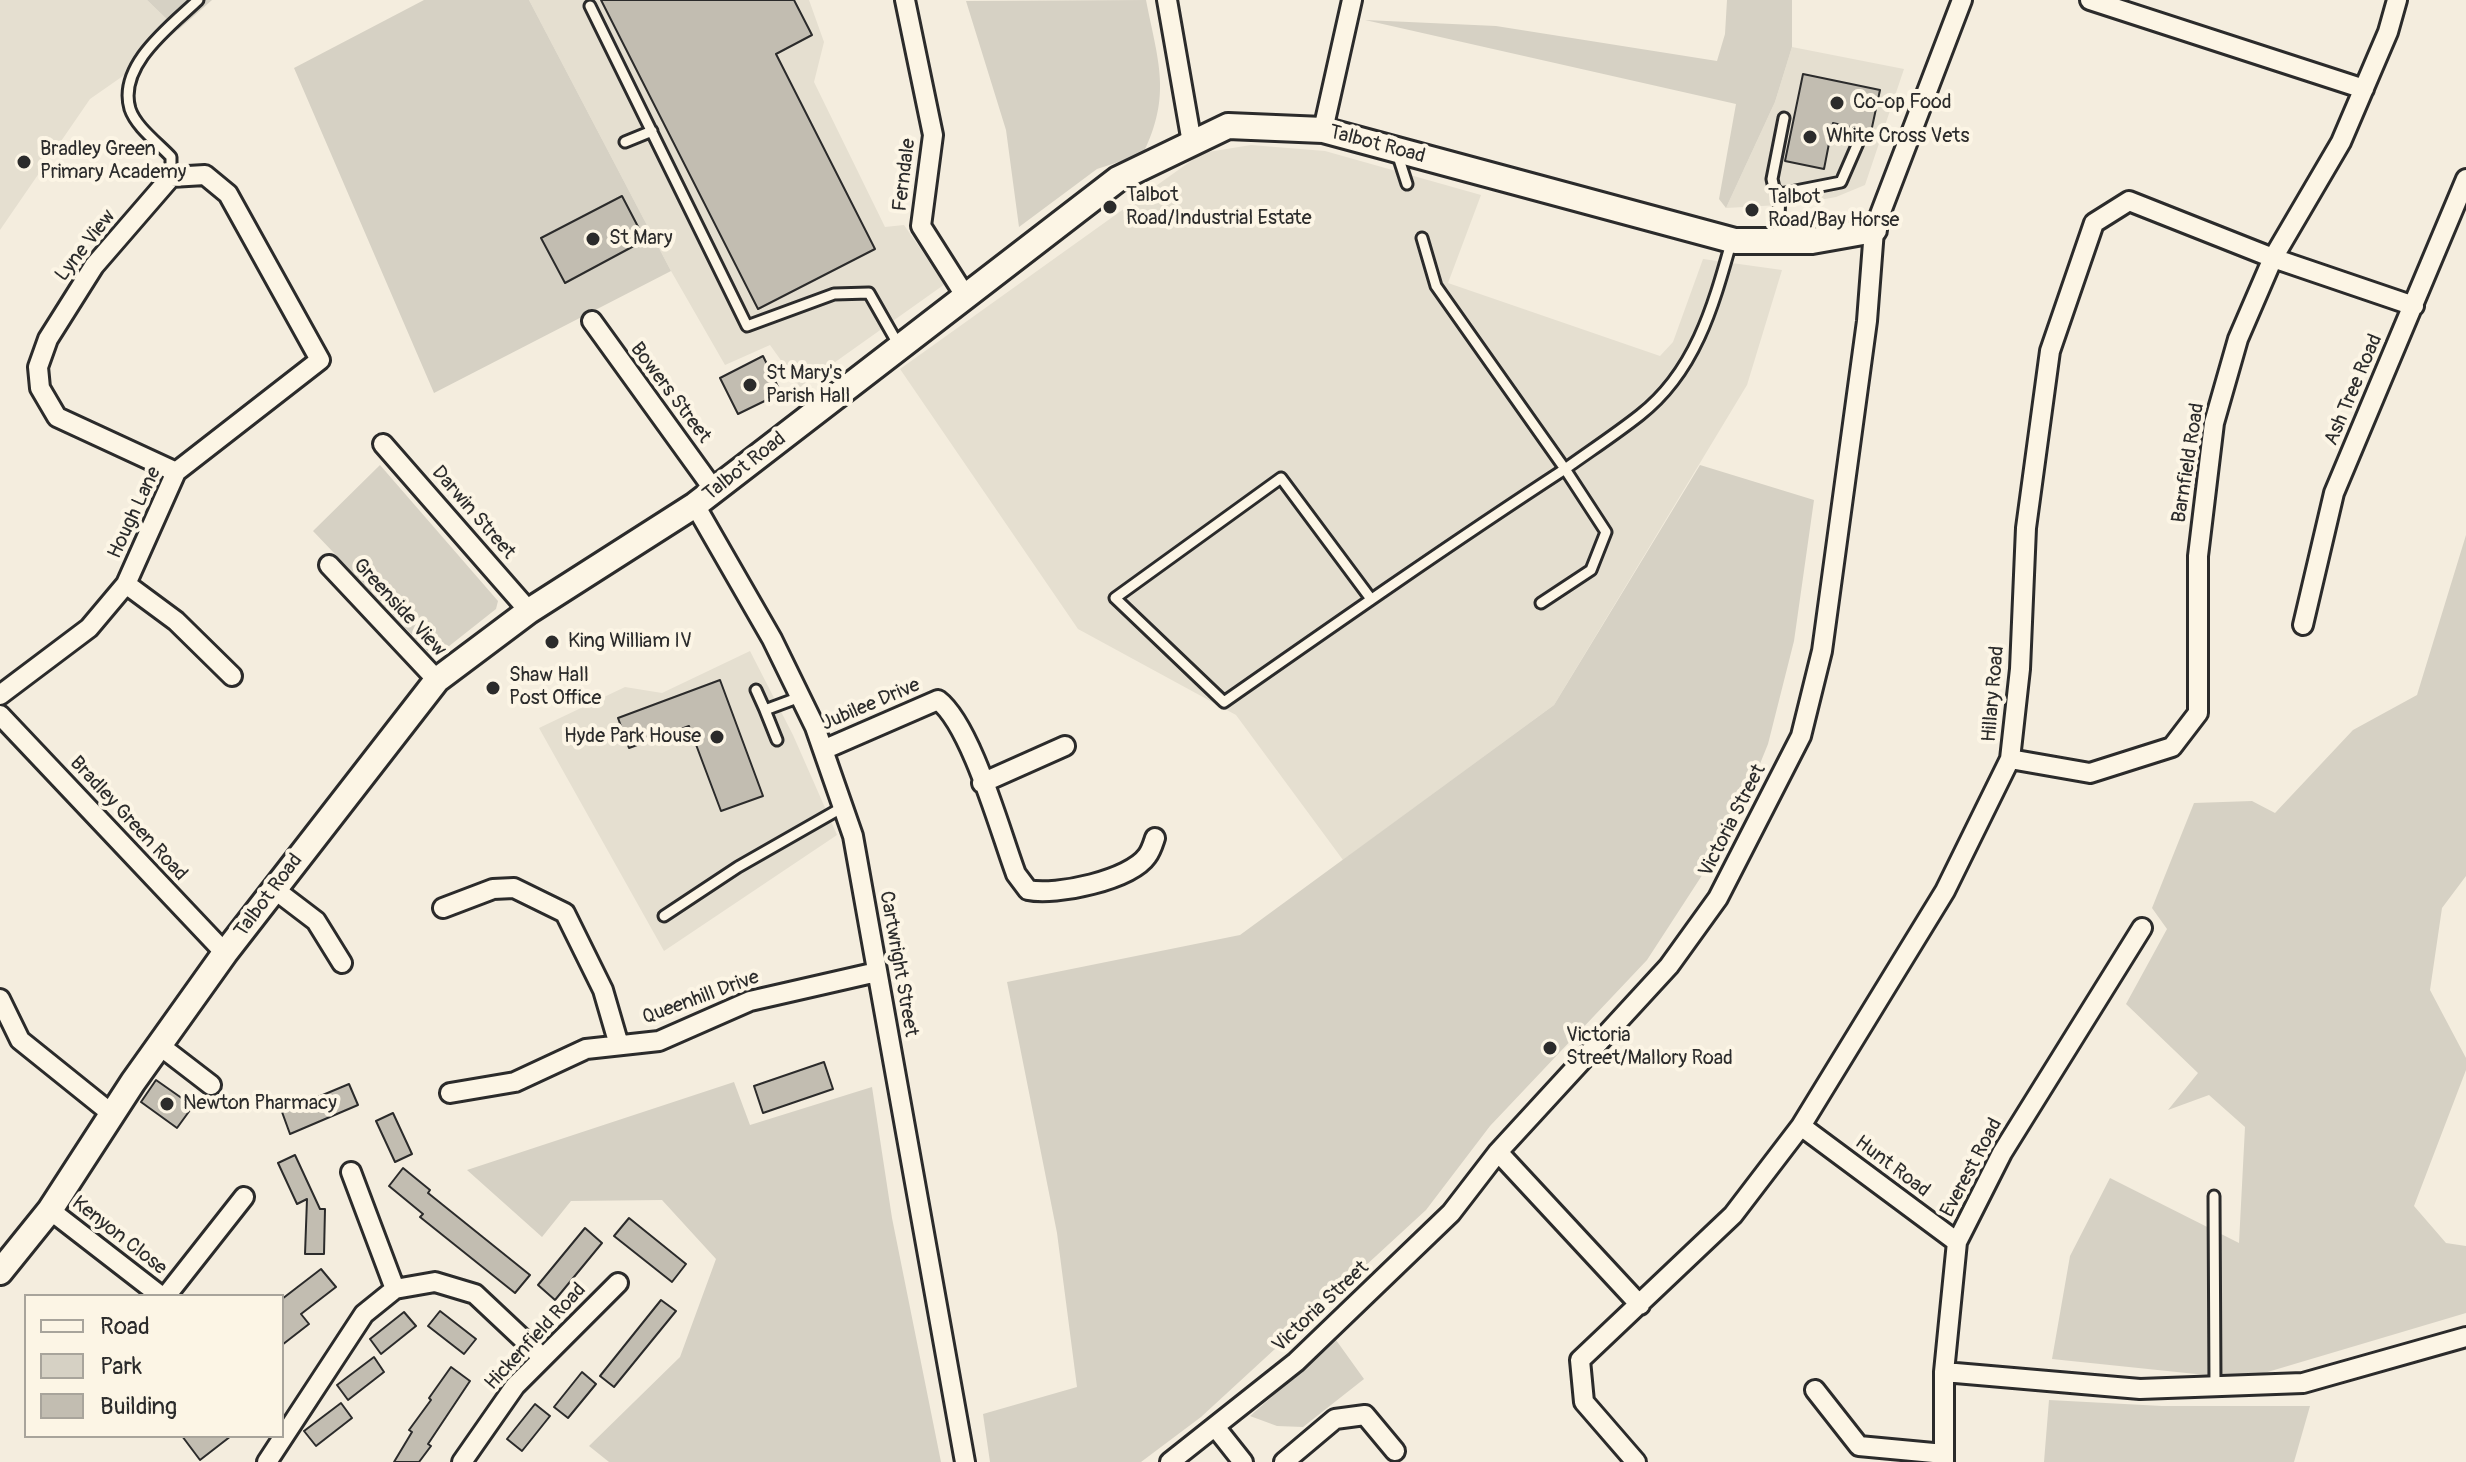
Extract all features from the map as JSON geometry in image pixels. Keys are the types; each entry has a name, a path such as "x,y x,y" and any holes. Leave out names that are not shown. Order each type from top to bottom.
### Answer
{"street":[{"name":"Ferndale","path":"905,0 933,135 921,226 966,297"},
{"path":"1167,0 1192,143"},
{"path":"1323,130 1352,0"},
{"name":"Victoria Street","path":"1170,1462 1296,1362 1451,1213 1498,1152 1677,955 1718,898 1801,736 1822,651 1867,321 1874,230 1962,0"},
{"path":"2090,0 2364,89"},
{"name":"Barnfield Road","path":"2010,759 2090,773 2172,747 2198,713 2198,556 2214,423 2238,339 2273,258 2341,142 2397,0"},
{"name":"Talbot Road","path":"0,1272 50,1210 112,1114 225,953 437,680 529,611 705,497 1118,179 1228,126 1323,130 1732,240 1777,243 1874,230"},
{"name":"Hough Lane","path":"0,695 89,628 126,584 176,472 320,360 228,194 205,175 171,177"},
{"name":"Lyne View","path":"171,177 94,266 48,339 38,367 40,388 57,417 176,472"},
{"name":"Ash Tree Road","path":"2303,625 2334,493 2466,179"},
{"name":"Hillary Road","path":"1636,1462 1584,1402 1580,1360 1733,1215 1801,1126 1945,891 2010,759 2020,669 2026,528 2050,351 2094,223 2129,201 2273,258"},
{"path":"2273,258 2414,306"},
{"name":"Bowers Street","path":"592,321 705,497"},
{"name":"Darwin Street","path":"383,444 529,611"},
{"name":"Cartwright Street","path":"705,497 800,697 823,750 853,836 965,1462"},
{"name":"Greenside View","path":"329,565 437,680"},
{"path":"126,584 176,621 232,676"},
{"name":"Jubilee Drive","path":"823,750 938,700 948,708 963,731 1016,874 1028,890 1053,892 1122,873 1148,855 1155,838"},
{"name":"Bradley Green Road","path":"0,715 225,953"},
{"path":"982,783 1065,746"},
{"path":"443,908 493,889 514,888 565,913 603,990 619,1045"},
{"path":"274,889 316,921 342,963"},
{"name":"Everest Road","path":"1944,1458 1944,1372 1957,1242 2002,1153 2142,928"},
{"name":"Queenhill Drive","path":"450,1093 515,1082 586,1049 659,1041 750,1001 877,972"},
{"path":"0,999 20,1040 112,1114"},
{"path":"159,1045 211,1085"},
{"name":"Hunt Road","path":"1801,1126 1957,1242"},
{"path":"1498,1152 1640,1305"},
{"path":"351,1172 395,1289"},
{"name":"Kenyon Close","path":"166,1294 244,1197"},
{"name":"Kenyon Close","path":"50,1210 161,1294"},
{"path":"284,1436 364,1314 395,1289 435,1282 475,1294 542,1357"},
{"name":"Hickenfield Road","path":"462,1462 515,1386 618,1283"},
{"path":"1944,1372 2140,1389 2303,1383 2466,1337"},
{"path":"1815,1390 1859,1446 1944,1458"},
{"path":"1284,1462 1335,1419 1365,1415 1395,1451"},
{"path":"1216,1428 1243,1462"},
{"path":"267,1462 283,1438"}],"lane":[{"path":"171,177 171,157 142,127 131,110 129,96 138,66 151,45 198,0"},
{"path":"590,6 747,326 834,294 869,293 900,347"},
{"path":"1777,243 1780,194 1774,188 1772,179 1784,118"},
{"path":"625,142 652,131"},
{"path":"1780,194 1841,182 1858,143"},
{"path":"1396,150 1407,184"},
{"path":"1422,238 1436,286 1606,532 1591,570 1541,603"},
{"path":"1371,599 1281,478 1115,598 1224,702 1643,413 1672,382 1699,341 1732,240"},
{"path":"756,690 777,740"},
{"path":"765,710 800,697"},
{"path":"664,916 738,867 843,807"},
{"path":"2214,1196 2215,1386"}],"shaded area":[{"name":"Bradley Green Primary Academy","path":"0,0 147,0 178,30 133,69 90,99 0,230"},
{"path":"529,0 809,0 824,42 814,82 885,227 904,225 945,284 800,387 770,345 725,365 671,271"},
{"path":"1792,47 1904,69 1865,185 1836,197 1797,204 1726,208 1775,102"},
{"path":"1251,145 1325,151 1481,195 1448,283 1660,356 1673,342 1703,259 1782,270 1747,385 1554,705 1343,860 1236,715 1078,629 900,369 1202,153"},
{"path":"750,651 793,735 837,835 664,951 539,728 625,687 662,693"}],"green space":[{"path":"147,0 212,0 178,30"},
{"path":"424,0 529,0 671,271 434,393 294,68"},
{"path":"1146,0 1158,60 1160,95 1152,133 1143,154 1097,169 1019,227 1006,130 966,1"},
{"path":"1727,0 1792,0 1792,47 1775,102 1726,208 1719,199 1736,104 1365,20 1496,26 1717,61 1725,34"},
{"path":"380,465 498,601 496,609 434,658 313,531"},
{"path":"1700,465 1814,500 1794,641 1768,744 1736,823 1647,960 1490,1126 1426,1210 1201,1417 1141,1462 990,1462 983,1414 1077,1387 1057,1233 1007,982 1240,935 1554,705"},
{"path":"2466,535 2466,876 2442,908 2430,990 2466,1058 2466,1070 2414,1206 2446,1243 2466,1246 2466,1313 2244,1379 2052,1359 2070,1256 2110,1178 2239,1243 2245,1127 2209,1095 2168,1110 2198,1073 2126,1004 2167,929 2152,908 2194,803 2252,801 2275,813 2353,730 2417,695"},
{"path":"734,1082 750,1125 872,1087 892,1218 941,1462 609,1462 589,1446 680,1357 716,1259 662,1200 571,1201 542,1237 467,1170"},
{"path":"1336,1340 1364,1379 1303,1427 1277,1426 1250,1416"},
{"path":"2049,1400 2162,1406 2310,1406 2294,1462 2044,1462"}],"building":[{"path":"601,0 794,0 812,35 776,54 875,249 758,309"},
{"name":"Co-op Food","path":"1803,74 1880,90 1871,132 1833,123 1824,169 1785,161"},
{"name":"St Mary","path":"622,196 645,240 565,283 541,238"},
{"name":"St Mary's Parish Hall","path":"763,356 781,393 738,414 720,378"},
{"name":"Hyde Park House","path":"720,680 763,796 721,811 689,726 629,748 618,718"},
{"path":"824,1062 833,1089 763,1113 754,1086"},
{"name":"Newton Pharmacy","path":"156,1080 193,1106 177,1128 141,1102"},
{"path":"349,1084 358,1105 290,1134 282,1112"},
{"path":"393,1113 412,1154 395,1162 376,1121"},
{"path":"295,1155 320,1209 325,1209 324,1254 305,1254 307,1199 297,1204 278,1163"},
{"path":"403,1168 430,1190 428,1193 530,1275 515,1293 420,1217 423,1214 389,1186"},
{"path":"629,1218 686,1264 672,1282 614,1236"},
{"path":"585,1228 602,1243 555,1300 538,1285"},
{"path":"321,1269 336,1287 301,1314 309,1324 284,1343 284,1297"},
{"path":"661,1300 676,1311 614,1387 600,1376"},
{"path":"440,1311 476,1339 464,1354 428,1326"},
{"path":"404,1312 416,1326 381,1354 370,1339"},
{"path":"374,1357 384,1372 348,1400 337,1385"},
{"path":"451,1367 470,1381 428,1444 431,1446 419,1462 394,1462 412,1432 409,1430"},
{"path":"582,1372 596,1384 568,1418 554,1407"},
{"path":"341,1403 352,1418 316,1446 304,1431"},
{"path":"535,1404 550,1416 522,1451 507,1439"},
{"path":"184,1438 228,1438 200,1460"}],"place":[{"name":"Co-op Food","path":"1837,103"},
{"name":"White Cross Vets","path":"1810,137"},
{"name":"Bradley Green Primary Academy","path":"24,162"},
{"name":"Talbot Road/Industrial Estate","path":"1110,207"},
{"name":"Talbot Road/Bay Horse","path":"1752,210"},
{"name":"St Mary","path":"593,239"},
{"name":"St Mary's Parish Hall","path":"750,385"},
{"name":"King William IV","path":"552,642"},
{"name":"Shaw Hall Post Office","path":"493,688"},
{"name":"Hyde Park House","path":"717,737"},
{"name":"Victoria Street/Mallory Road","path":"1550,1048"},
{"name":"Newton Pharmacy","path":"167,1104"}]}
